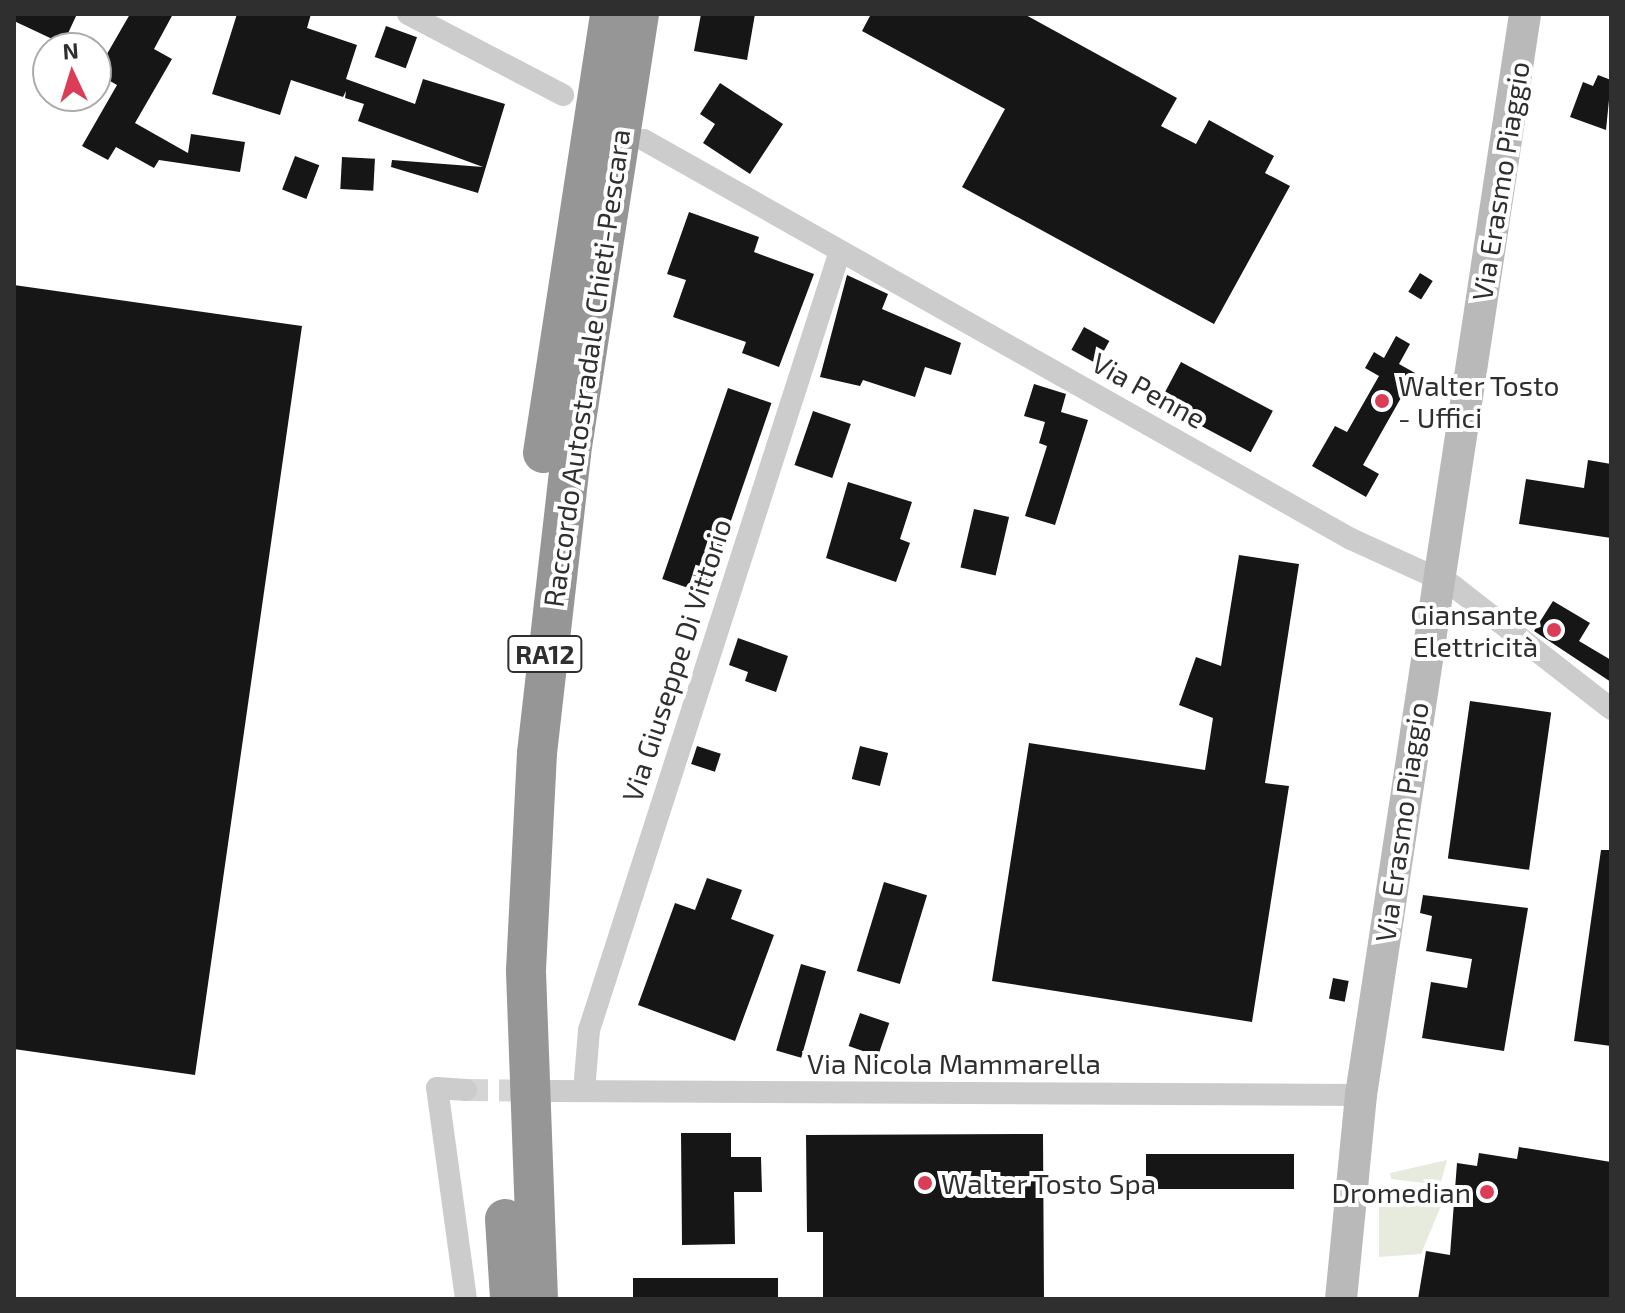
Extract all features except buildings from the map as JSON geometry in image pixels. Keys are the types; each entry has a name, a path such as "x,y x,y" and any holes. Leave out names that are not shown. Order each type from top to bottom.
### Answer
{"highway":[{"name":"Raccordo Autostradale Chieti-Pescara","path":"510,1299 498,980 508,760 544,448 610,14"},
{"name":"Raccordo Autostradale Chieti-Pescara","path":"538,1299 526,970 542,681 639,14"}],"street":[{"path":"408,14 563,95"},
{"name":"Via Erasmo Piaggio","path":"1341,1299 1361,1095 1437,577 1525,14"},
{"name":"Via Penne","path":"644,140 1351,539 1437,577 1611,709"},
{"name":"Via Giuseppe Di Vittorio","path":"584,1091 589,1030 840,251"},
{"path":"466,1090 437,1088 466,1299"},
{"name":"Via Nicola Mammarella","path":"547,1091 1361,1095"}],"shaded area":[{"path":"1447,1160 1440,1185 1391,1179 1390,1173"},
{"path":"1379,1187 1434,1192 1434,1205 1441,1206 1421,1254 1379,1257"}],"tunnel":[{"path":"466,1090 540,1091"}],"place":[{"name":"Walter Tosto - Uffici","path":"1382,401"},
{"name":"Giansante Elettricità","path":"1554,630"},
{"name":"Walter Tosto Spa","path":"925,1183"},
{"name":"Dromedian","path":"1487,1192"}]}
